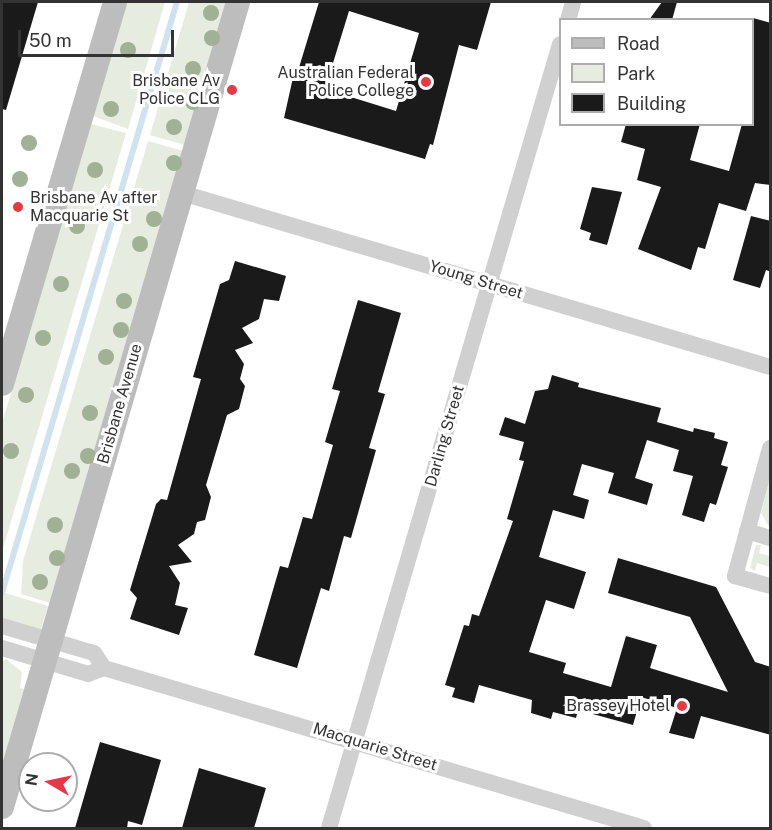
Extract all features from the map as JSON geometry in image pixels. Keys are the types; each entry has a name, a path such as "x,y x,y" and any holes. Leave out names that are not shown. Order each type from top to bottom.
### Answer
{"main road":[{"path":"2,384 115,2"},
{"name":"Brisbane Avenue","path":"2,807 238,2"}],"street":[{"path":"569,18 573,2"},
{"name":"Darling Street","path":"329,828 559,51"},
{"name":"Young Street","path":"182,193 771,367"},
{"path":"771,448 735,576 771,586"},
{"path":"747,531 771,538"},
{"name":"Macquarie Street","path":"8,628 47,651"},
{"name":"Macquarie Street","path":"4,649 94,654 104,668 645,828"}],"green space":[{"path":"127,2 165,2 128,129 93,116"},
{"path":"189,2 228,2 185,145 150,135"},
{"path":"91,124 126,133 2,552 2,423"},
{"path":"148,141 183,151 50,603 21,594 23,561"},
{"path":"770,477 770,528 761,513"},
{"path":"756,545 761,545 759,553 770,556 770,567 757,563 755,571 750,568"},
{"path":"2,592 48,606 41,629 2,622"},
{"path":"6,659 22,672 20,688 24,689 2,765 2,662"}],"building":[{"path":"2,2 38,2 6,110 2,109"},
{"name":"Australian Federal Police College","path":"319,2 491,2 477,50 459,45 433,145 430,144 425,159 284,118 294,73 297,74","holes":["349,11 419,33 396,111 325,89"]},
{"path":"662,2 677,2 673,18 650,18"},
{"path":"754,18 771,23 771,185 755,183 746,211 719,203 705,249 698,247 691,270 638,249 661,187 637,180 645,149 621,142 625,126 699,126 690,160 729,171 741,126 754,126"},
{"path":"592,187 622,192 607,245 589,240 591,233 580,229"},
{"path":"751,216 771,221 771,272 766,270 760,288 733,280"},
{"path":"235,261 286,276 279,301 264,299 259,319 242,328 253,343 235,350 244,364 240,379 245,386 239,409 227,415 206,485 211,497 205,520 197,522 194,534 178,545 192,562 169,566 180,583 175,605 188,608 179,635 130,619 137,598 130,590 156,504 161,499 167,500 201,379 193,377 220,284 229,280"},
{"path":"358,300 401,313 378,392 385,394 369,448 376,450 351,538 344,536 329,591 321,588 297,668 254,655 280,566 288,568 303,517 312,519 333,445 325,442 340,391 332,389"},
{"path":"552,375 579,383 578,387 661,408 657,422 693,432 694,428 715,433 714,438 728,442 721,465 728,467 716,505 710,503 704,522 682,515 693,476 673,471 679,450 647,440 635,478 653,484 647,505 608,493 614,473 582,464 573,495 589,500 584,519 553,510 539,557 586,572 574,609 546,600 529,652 566,663 563,673 611,687 626,636 657,645 650,668 728,692 690,617 608,593 618,558 716,587 755,662 771,667 771,735 701,716 694,739 669,733 677,708 641,697 633,725 578,710 576,718 553,712 551,719 531,713 532,700 479,685 474,703 452,697 455,688 445,685 464,625 469,626 472,614 479,616 513,521 507,519 524,461 519,460 524,442 499,435 505,417 525,424 535,391 548,389"},
{"path":"100,742 161,760 142,825 128,821 127,828 75,828"},
{"path":"199,768 266,788 254,828 182,828"}],"waterway":[{"path":"2,593 177,2"}],"place":[{"name":"Australian Federal Police College","path":"426,82"},
{"name":"Brisbane Av Police CLG","path":"232,90"},
{"name":"Brisbane Av after Macquarie St","path":"18,207"},
{"name":"Brassey Hotel","path":"682,706"}]}
